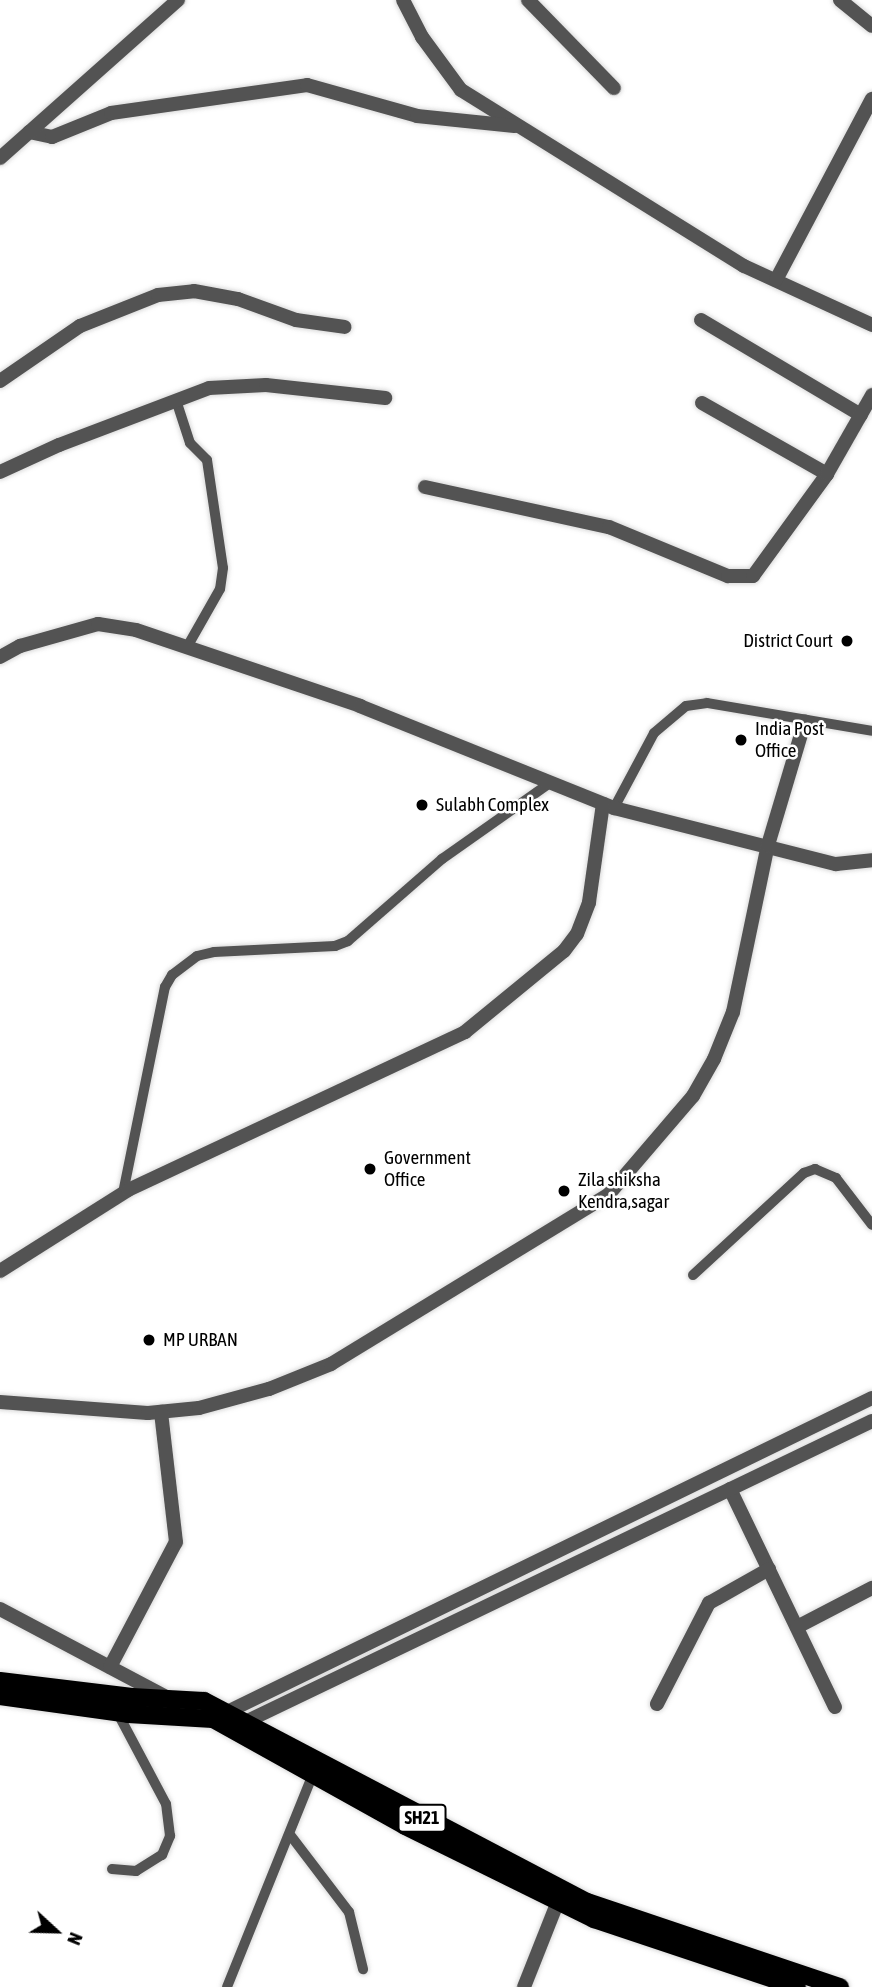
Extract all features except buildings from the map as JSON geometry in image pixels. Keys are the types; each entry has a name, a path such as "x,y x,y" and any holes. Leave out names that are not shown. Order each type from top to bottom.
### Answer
{"main road":[{"name":"SH21","path":"0,1681 231,1719 587,1902 840,1987"},
{"name":"SH21","path":"0,1696 116,1712 169,1708"},
{"name":"SH21","path":"231,1719 313,1774 405,1826 558,1902 594,1919 785,1985"}],"street":[{"path":"0,158 178,0"},
{"path":"403,0 422,37 461,90 744,266 872,325"},
{"path":"528,0 614,88"},
{"path":"840,0 872,26"},
{"path":"29,132 52,137 111,113 307,85 417,116 519,127"},
{"path":"776,280 872,99"},
{"path":"0,381 80,326 158,295 194,291 238,299 296,320 345,327"},
{"path":"701,320 861,415"},
{"path":"0,472 209,388 248,384 385,398"},
{"path":"425,487 609,527 728,576 754,576 827,474 872,395"},
{"path":"702,402 827,474"},
{"path":"0,657 20,646 98,624 136,630 360,706 547,785 609,806 836,864 872,860"},
{"path":"0,1402 161,1412 199,1408 269,1390 331,1364 610,1194 693,1096 714,1059 733,1012 768,845 805,721"},
{"path":"0,1271 123,1193 465,1032 564,951 577,934 589,902 609,806"},
{"path":"231,1719 872,1398"},
{"path":"110,1667 176,1542 161,1412"},
{"path":"231,1719 872,1422"},
{"path":"730,1489 835,1707"},
{"path":"657,1704 709,1603 769,1569"},
{"path":"797,1627 872,1588"},
{"path":"0,1609 110,1667 169,1708"},
{"path":"524,1987 558,1902"}],"lane":[{"path":"176,400 190,443 207,460 223,568 220,589 187,647"},
{"path":"609,806 654,733 686,706 707,703 867,730 872,737"},
{"path":"123,1193 165,987 177,970 214,952 335,946 348,941 442,859 547,785"},
{"path":"693,1275 804,1173 815,1168 836,1178 872,1225"},
{"path":"112,1869 136,1871 162,1855 170,1836 166,1804 116,1712"},
{"path":"227,1987 313,1774"},
{"path":"290,1836 349,1912 363,1969"}],"place":[{"name":"District Court","path":"847,641"},
{"name":"India Post Office","path":"741,740"},
{"name":"Sulabh Complex","path":"422,805"},
{"name":"Government Office","path":"370,1169"},
{"name":"Zila shiksha Kendra,sagar","path":"564,1191"},
{"name":"MP URBAN","path":"149,1340"}]}
